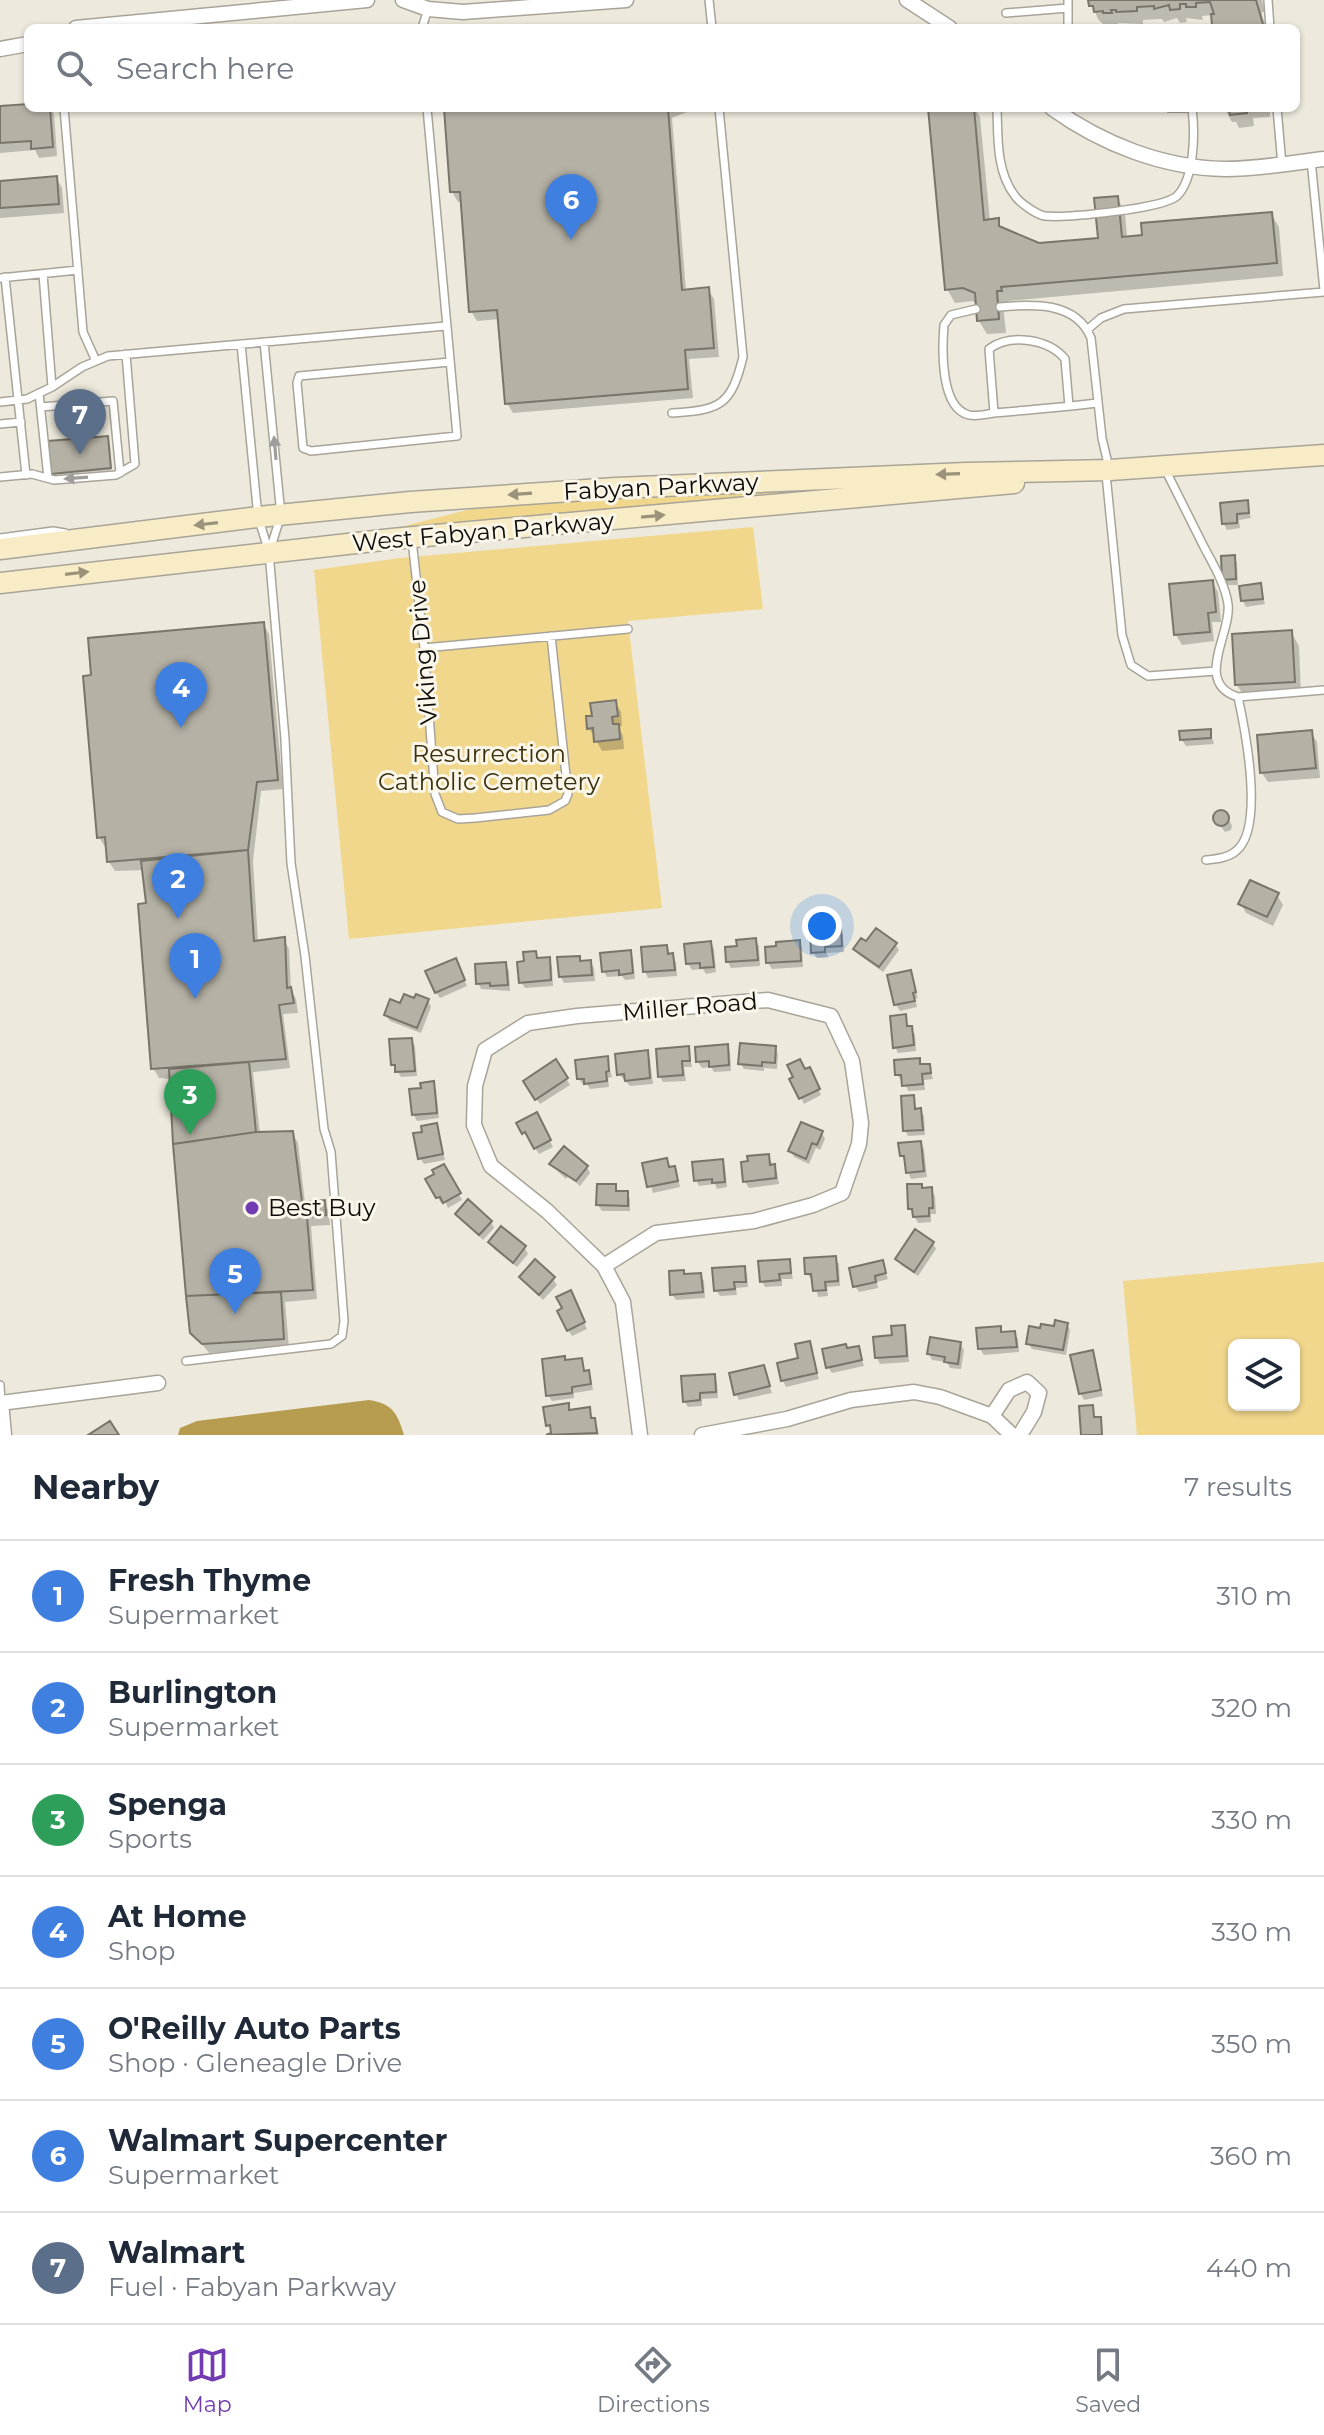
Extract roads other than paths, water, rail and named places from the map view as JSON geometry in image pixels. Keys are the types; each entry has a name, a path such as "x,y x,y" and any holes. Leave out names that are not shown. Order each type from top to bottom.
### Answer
{"main road":[{"name":"Fabyan Parkway","path":"0,549 258,517 410,502 616,488 1107,470 1317,452"},
{"name":"West Fabyan Parkway","path":"10,581 412,538 979,488 1107,470"},
{"path":"0,598 10,581"}],"street":[{"path":"118,24 367,0"},
{"path":"403,0 428,9 463,12 626,0"},
{"path":"907,0 944,24"},
{"path":"0,49 24,45"},
{"path":"1058,112 1076,125 1119,146 1157,159 1189,165 1225,169 1318,160"},
{"name":"Miller Road","path":"604,1266 656,1233 754,1221 813,1205 842,1193 859,1144 861,1123 852,1061 831,1016 768,1000 577,1016 528,1023 485,1050 475,1086 474,1125 491,1166 547,1211 604,1266 623,1302 640,1435"},
{"path":"992,1416 1009,1390 1027,1382 1039,1393 1034,1412 1020,1435"},
{"path":"4,1435 0,1402 158,1383"},
{"path":"702,1435 787,1419 851,1400 914,1392 940,1397 992,1416 1012,1435"}],"lane":[{"path":"709,0 712,24"},
{"path":"1268,0 1270,24"},
{"path":"1006,13 1068,4"},
{"path":"423,24 428,9"},
{"path":"64,112 83,332 96,361"},
{"path":"427,112 457,436 311,451 303,448 299,376 450,362"},
{"path":"672,413 702,411 721,404 736,384 743,357 719,112"},
{"path":"997,112 999,161 1015,197 1042,216 1139,209 1174,199 1183,188 1196,139 1191,112"},
{"path":"1277,112 1282,165"},
{"path":"1088,329 1101,318 1124,309 1324,291 1318,160"},
{"path":"29,474 3,277 78,270"},
{"path":"43,274 52,387"},
{"path":"1000,307 1034,303 1053,307 1071,315 1088,329 1107,470 1122,635 1131,665 1148,676 1216,671"},
{"path":"976,309 951,315 944,325 948,395 956,408 971,415 1098,403"},
{"path":"0,402 39,393 108,356 446,326"},
{"path":"994,413 989,349 996,344 1011,342 1039,341 1059,352 1065,359 1069,406"},
{"path":"264,342 281,515 269,552"},
{"path":"186,1361 331,1344 342,1336 344,1321 331,1152 324,1129 305,956 291,863 285,739 269,552 258,517 241,344"},
{"path":"0,477 29,474 54,480 120,473 135,464 126,354"},
{"path":"39,393 48,478"},
{"path":"41,407 113,401 120,473"},
{"path":"0,424 21,422"},
{"path":"1164,466 1216,572 1228,606 1216,671 1220,686 1227,694 1238,697 1324,690"},
{"path":"0,538 53,531 91,538"},
{"name":"Viking Drive","path":"412,538 435,794 442,812 458,819 475,818 549,810 565,801 567,785 551,636"},
{"path":"424,648 628,629"},
{"path":"1206,860 1236,851 1248,829 1251,772 1238,697"},
{"path":"0,1385 0,1402"}],"place":[{"name":"Walmart Supercenter","path":"571,240"},
{"name":"Walmart","path":"80,455"},
{"name":"At Home","path":"181,728"},
{"name":"Burlington","path":"178,919"},
{"name":"Fresh Thyme","path":"195,999"},
{"name":"Spenga","path":"190,1135"},
{"name":"Best Buy","path":"252,1208"},
{"name":"O'Reilly Auto Parts","path":"235,1314"}],"park label":[{"name":"Resurrection Catholic Cemetery","path":"489,768"}]}
